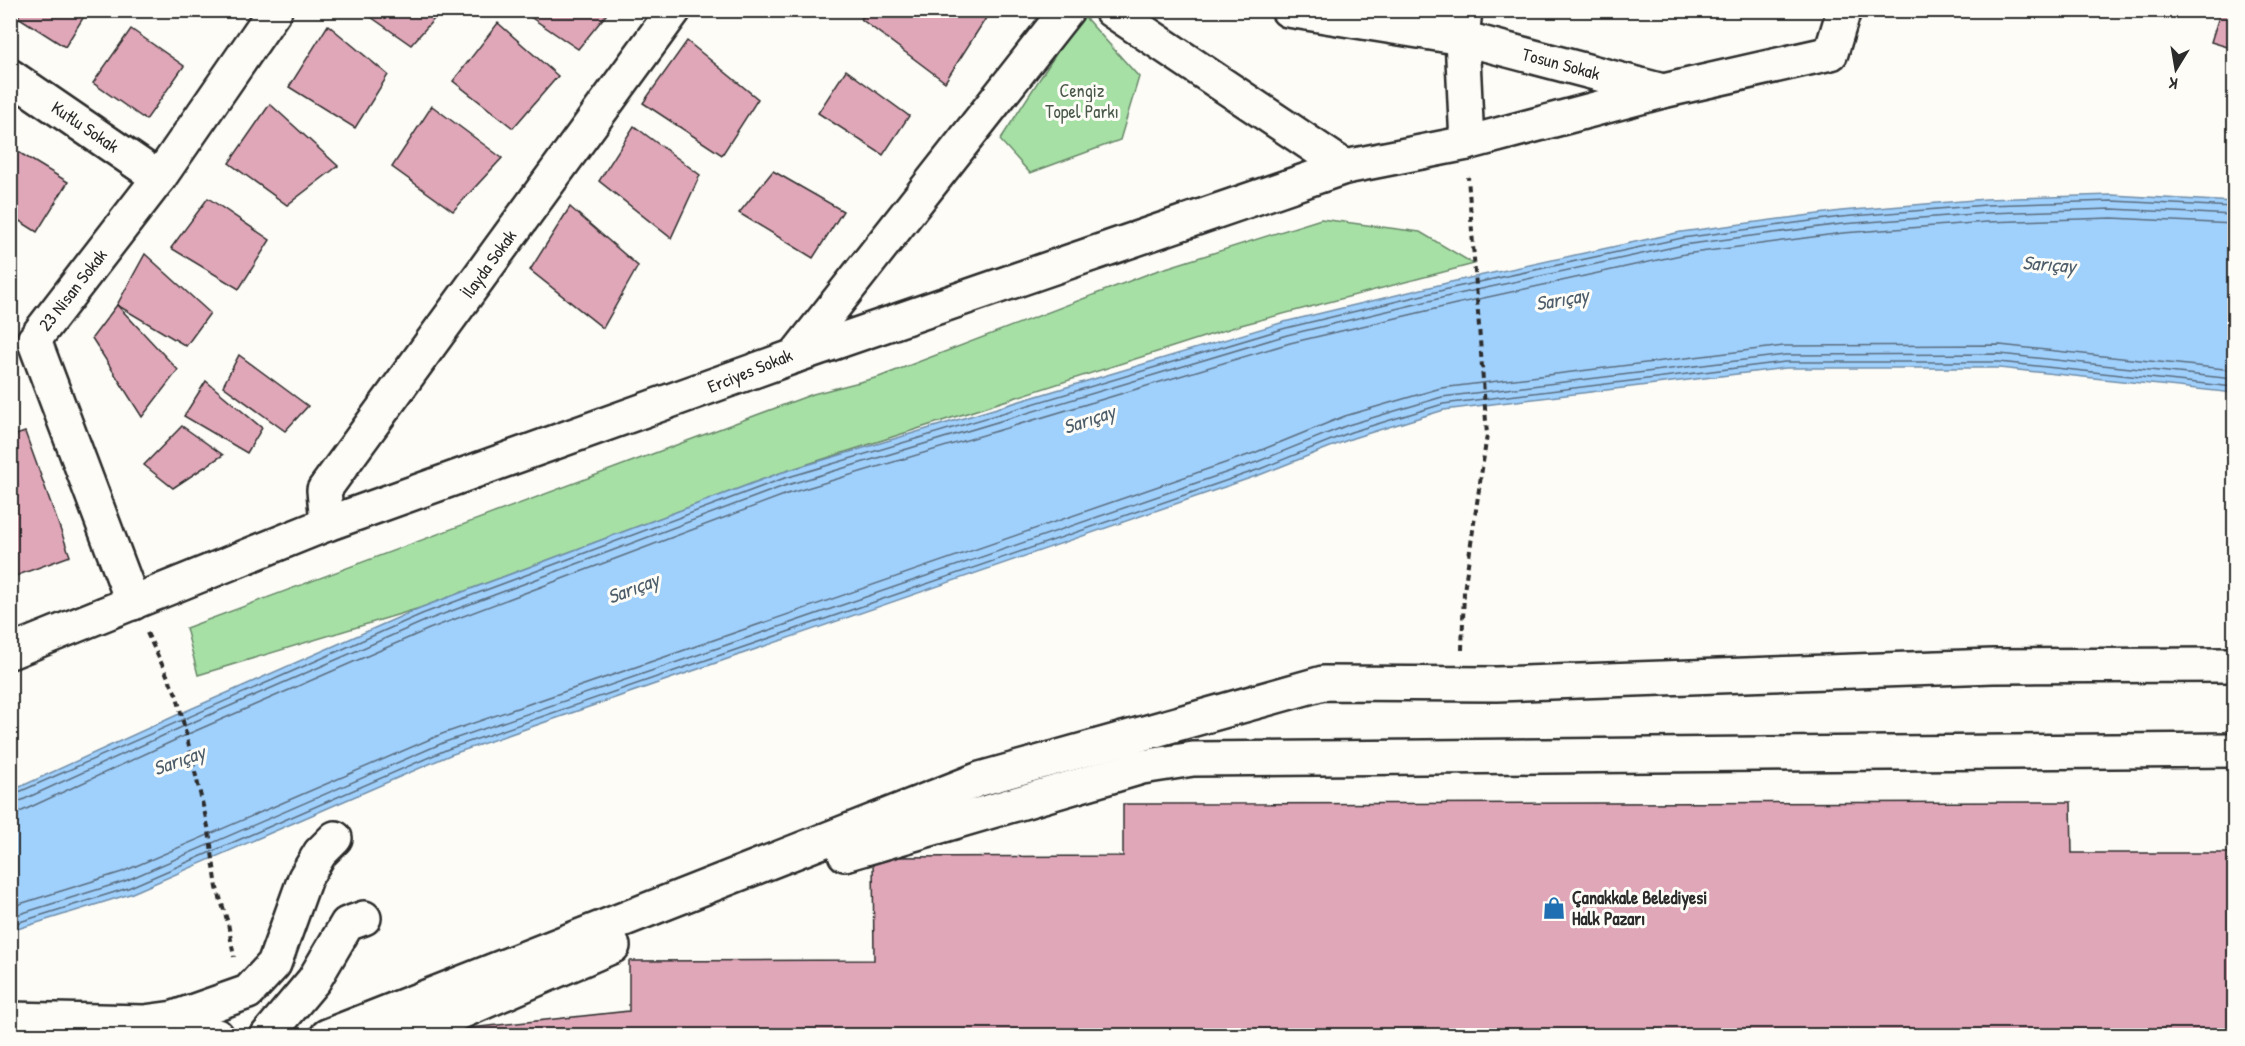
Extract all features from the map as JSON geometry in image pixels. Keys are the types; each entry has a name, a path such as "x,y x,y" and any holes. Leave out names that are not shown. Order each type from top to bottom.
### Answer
{"street":[{"name":"23 Nisan Sokak","path":"133,603 22,336 159,178 275,10"},
{"name":"İlayda Sokak","path":"327,524 324,490 674,10"},
{"name":"Erciyes Sokak","path":"10,652 327,524 795,356 1067,10"},
{"path":"1111,10 1346,167"},
{"name":"Tosun Sokak","path":"1288,10 1464,24 1663,91 1831,53 1844,10"},
{"path":"1464,24 1467,143"},
{"name":"Kutlu Sokak","path":"10,76 159,178"},
{"path":"795,356 1346,167 1467,143 1663,91"},
{"path":"327,1035 980,779 1323,683 1460,684 1993,666 2235,665"},
{"path":"405,1035 597,953 859,849 1142,767 1192,759 2235,750"},
{"path":"144,1022 174,1018 248,992 274,964 305,878 320,853 335,838"},
{"path":"267,1035 314,980 347,924 364,918"},
{"path":"10,1019 144,1022 217,1035"}],"path":[{"path":"1460,684 1464,591 1487,435 1474,278 1467,143"},
{"path":"133,603 177,696 209,831 217,888 228,923 237,975 248,992"}],"green space":[{"name":"Cengiz Topel Parkı","path":"1082,14 1139,77 1120,140 1030,173 1000,140"},
{"path":"1321,219 1420,232 1474,264 1241,325 780,473 420,608 198,675 186,628 813,394 879,377 1153,272"}],"water":[{"name":"Sarıçay","path":"2112,195 2234,202 2234,393 1999,368 1786,368 1444,410 1353,438 1262,474 450,755 130,894 11,931 11,791 420,608 780,473 1284,322 1451,282 1681,232 1841,211 1986,199"}],"building":[{"path":"22,10 88,10 65,47 18,17"},
{"path":"361,10 442,10 411,45"},
{"path":"520,10 610,10 578,49"},
{"path":"867,10 978,10 986,18 945,82 861,19"},
{"path":"2221,10 2234,10 2234,49 2211,42"},
{"path":"498,23 558,76 513,128 453,81"},
{"path":"328,25 388,75 355,128 289,87"},
{"path":"131,29 184,66 146,120 93,83"},
{"path":"687,41 758,99 722,155 643,103"},
{"path":"846,70 909,116 883,155 818,113"},
{"path":"270,104 338,166 287,205 229,163"},
{"path":"432,106 502,158 453,211 392,167"},
{"path":"634,126 700,175 671,238 599,181"},
{"path":"10,147 68,182 37,232 10,215"},
{"path":"773,171 843,211 813,258 739,213"},
{"path":"208,198 270,240 239,289 171,248"},
{"path":"570,207 638,266 603,328 530,270"},
{"path":"145,254 210,313 186,346 117,305"},
{"path":"117,305 178,370 142,417 92,338"},
{"path":"239,355 308,406 285,431 223,386"},
{"path":"206,381 262,428 247,453 184,416"},
{"path":"182,426 223,455 173,488 144,465"},
{"path":"25,432 70,556 10,578 10,437"},
{"name":"Çanakkale Belediyesi Halk Pazarı","path":"2071,802 2072,853 2234,853 2234,1036 433,1036 433,1032 629,1011 629,961 874,960 873,857 1123,856 1123,804"}],"place":[{"name":"Çanakkale Belediyesi Halk Pazarı","path":"1554,908"}]}
